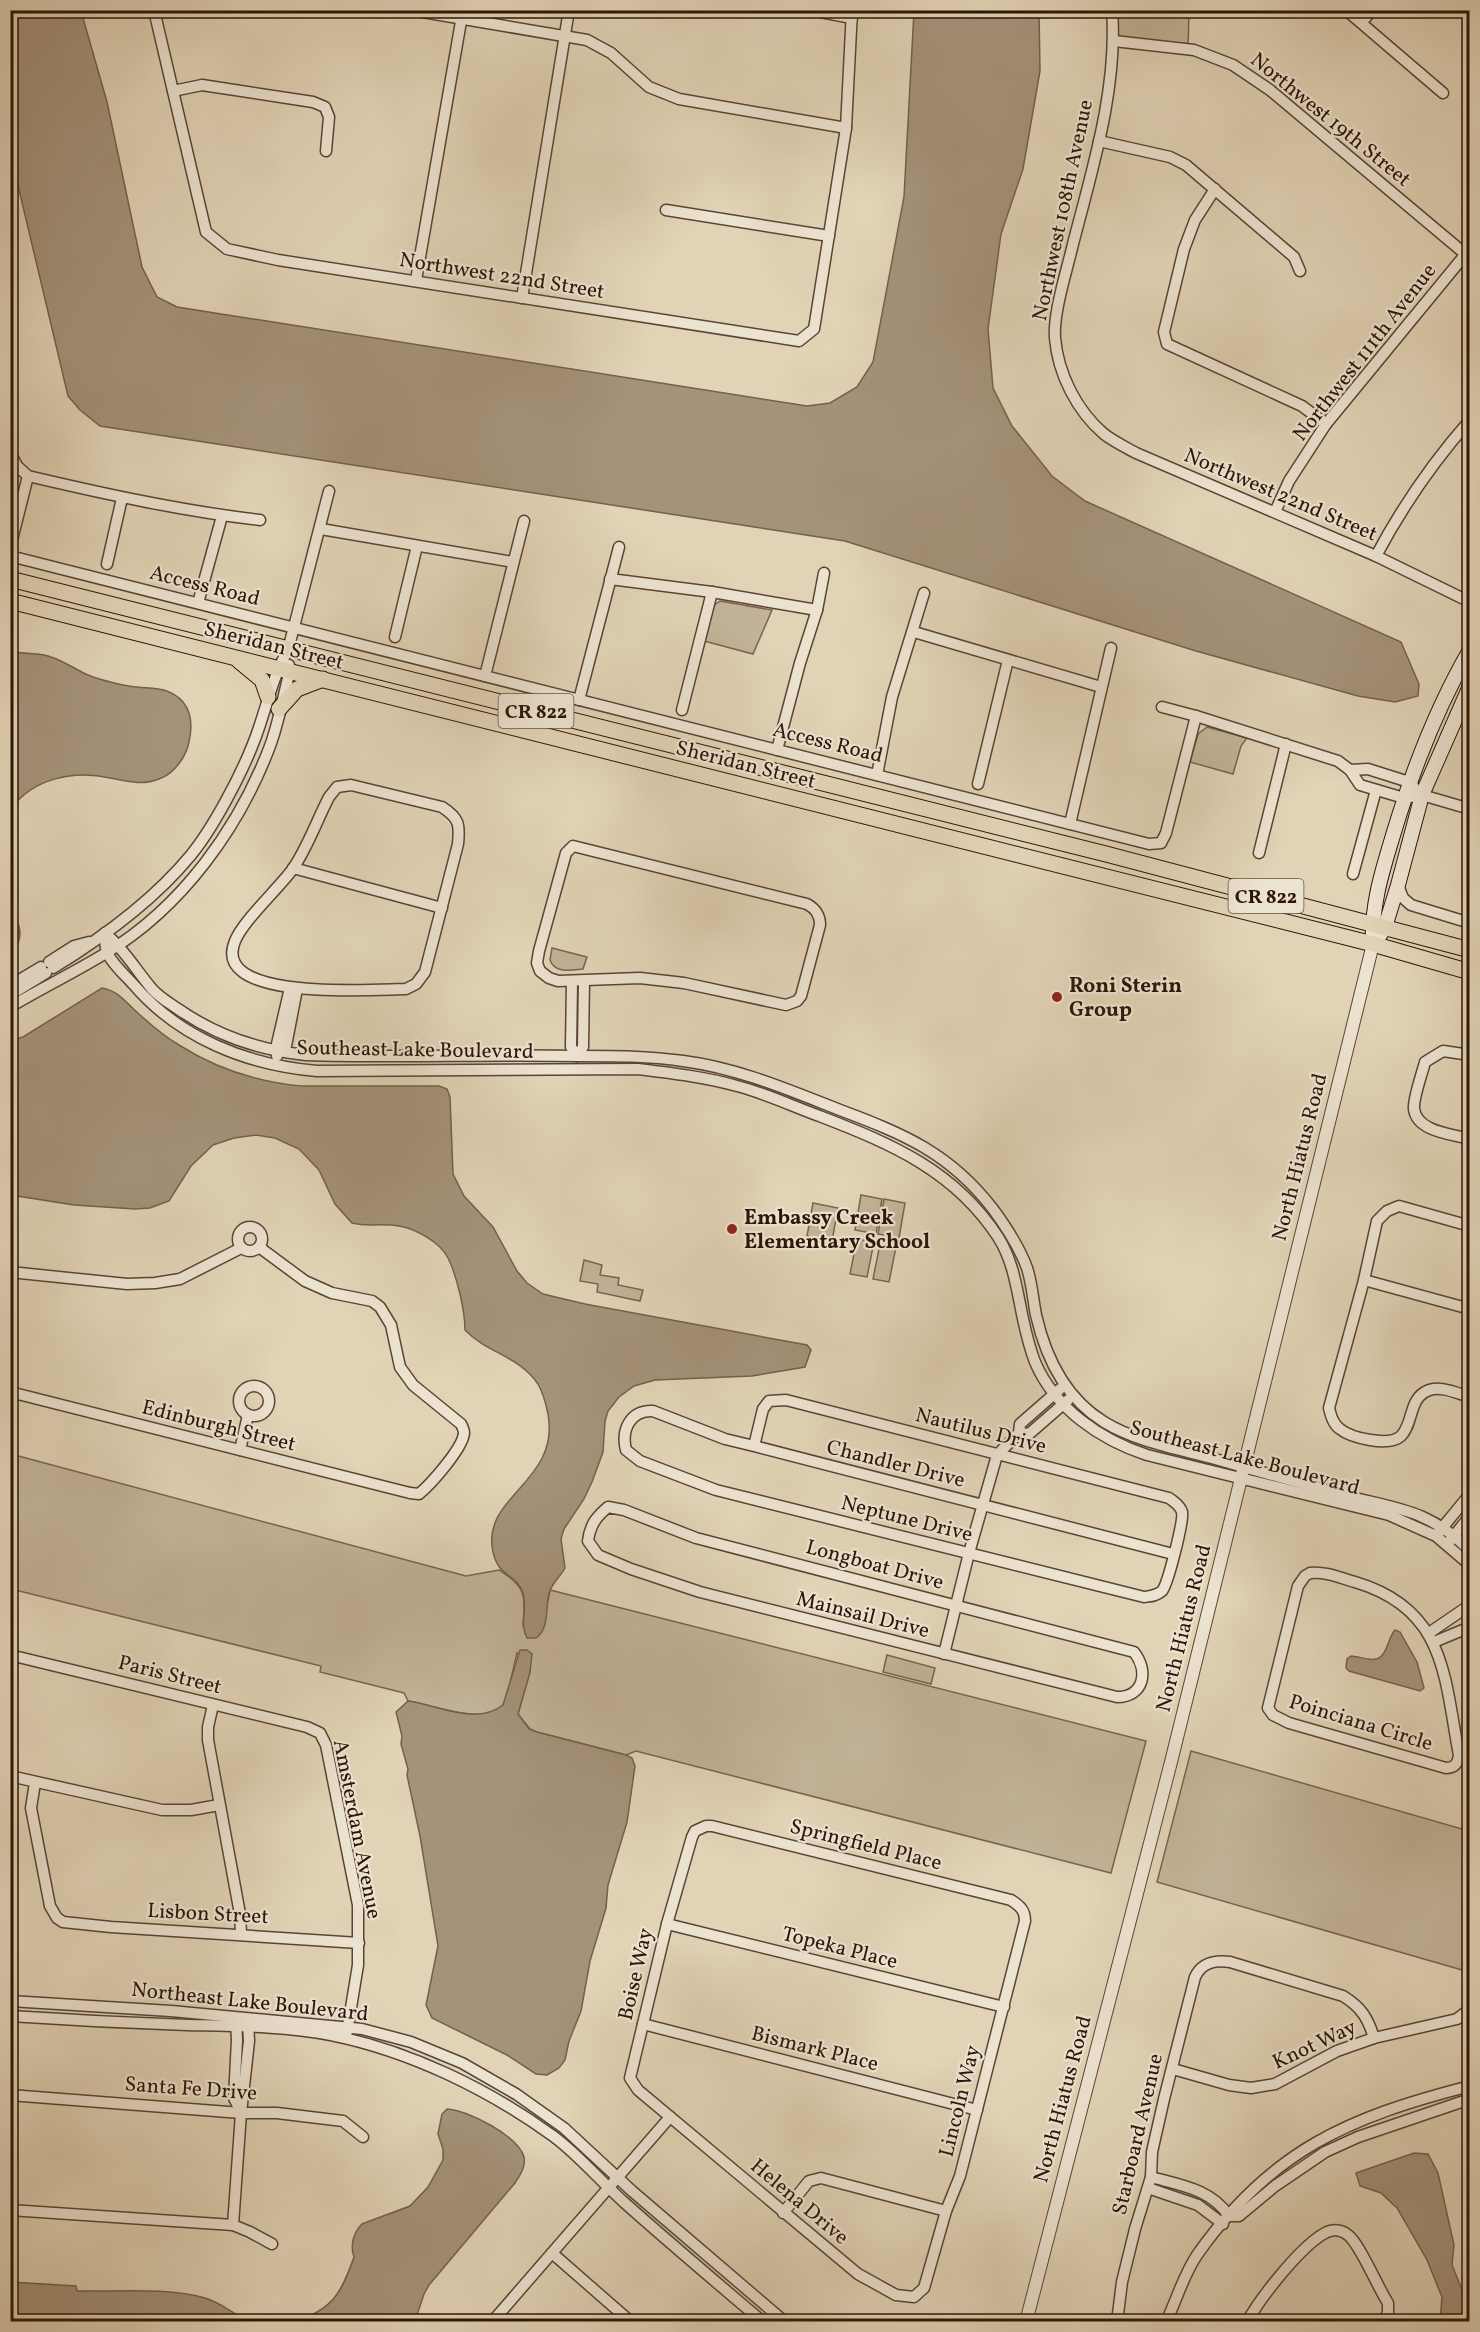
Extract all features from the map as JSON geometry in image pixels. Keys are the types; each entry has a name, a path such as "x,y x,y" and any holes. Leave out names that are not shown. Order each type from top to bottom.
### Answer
{"main road":[{"name":"Sheridan Street","path":"10,579 1062,843 1470,950"},
{"name":"Sheridan Street","path":"10,601 1373,944 1470,972"},
{"name":"North Hiatus Road","path":"1379,926 1380,877 1409,782 1430,728 1470,650"},
{"path":"234,657 262,680 268,697"},
{"path":"279,710 297,689 323,679"},
{"name":"North Hiatus Road","path":"1373,944 1398,885 1422,795 1470,686"},
{"path":"669,766 673,745"},
{"path":"1057,864 1062,843"}],"street":[{"path":"154,10 173,91 202,85 313,102 325,107 329,117 326,151"},
{"path":"411,10 462,14 587,40 611,53 649,87 679,99 846,128"},
{"path":"522,298 569,10"},
{"path":"666,210 829,236 846,128 852,14 810,10"},
{"name":"Northwest 108th Avenue","path":"1083,413 1065,379 1055,338 1061,294 1099,141 1114,41 1112,10"},
{"path":"1346,10 1443,93"},
{"path":"1362,22 1372,10"},
{"path":"416,280 462,14"},
{"name":"Northwest 19th Street","path":"1114,41 1194,50 1233,65 1270,90 1468,254"},
{"name":"Northwest 22nd Street","path":"173,91 206,232 227,249 278,260 799,341 814,329 829,236"},
{"path":"1099,141 1170,157 1186,165 1294,257 1300,271"},
{"path":"1215,189 1195,220 1184,249 1164,332 1167,344 1302,406 1326,424"},
{"name":"Northwest 111th Avenue","path":"1275,512 1289,481 1326,424 1468,254"},
{"name":"Northwest 22nd Street","path":"1083,413 1105,435 1136,453 1376,556 1470,602"},
{"path":"1376,556 1401,510 1444,450 1470,420"},
{"path":"10,452 17,466 28,477 122,498 222,516 260,520"},
{"path":"12,540 28,477"},
{"path":"10,1007 107,953 150,920 181,890 217,845 239,812 253,787 271,743 279,710 283,669 329,491"},
{"path":"108,564 122,498"},
{"path":"198,603 222,516"},
{"path":"485,676 524,521"},
{"path":"321,529 513,562"},
{"path":"395,638 417,546"},
{"path":"579,700 619,547"},
{"name":"Access Road","path":"10,556 1149,844 1161,843 1166,833 1196,716"},
{"path":"777,750 817,610 824,573"},
{"path":"610,579 712,592 817,610"},
{"path":"98,601 103,580"},
{"path":"682,710 712,592"},
{"path":"877,775 892,697 914,632 924,593"},
{"path":"914,632 1101,687"},
{"path":"1070,824 1111,648"},
{"path":"978,784 1008,660"},
{"path":"10,990 16,982 79,952 105,933 138,908 192,855 225,802 254,743 268,697 283,669"},
{"path":"1162,707 1338,761 1350,770 1360,785 1404,798 1422,795 1470,809"},
{"path":"1259,853 1286,744"},
{"path":"1350,770 1368,769 1409,782 1422,795"},
{"path":"351,785 442,807 454,815 459,829 458,844 442,908 425,972 416,984 406,989 326,991 293,989 252,977 236,965 233,955 235,940 293,868 329,797 337,787 351,785"},
{"path":"1353,874 1376,790"},
{"path":"573,846 807,904 818,913 820,925 801,996 791,1004 778,1005 684,982 640,978 572,981 549,978 540,971 537,963 566,853 573,846"},
{"path":"293,868 442,908"},
{"path":"1398,885 1403,898 1420,909 1470,923"},
{"path":"105,933 107,953"},
{"name":"Southeast Lake Boulevard","path":"105,933 118,944 154,991 194,1020 226,1037 250,1046 278,1052 334,1056 625,1056 682,1060 728,1070 884,1126 916,1141 977,1188 1010,1231 1028,1270 1047,1356 1064,1385 1093,1415 1117,1430 1243,1473 1439,1531 1470,1551"},
{"name":"North Hiatus Road","path":"1026,2322 1171,1762 1373,944"},
{"name":"Southeast Lake Boulevard","path":"107,953 141,993 171,1021 199,1038 228,1051 274,1065 317,1071 638,1069 683,1074 738,1086 878,1138 931,1167 967,1198 999,1238 1015,1275 1035,1362 1064,1404 1101,1435 1123,1447 1158,1458 1243,1473"},
{"path":"10,995 47,967"},
{"path":"572,981 571,1047 577,1056"},
{"path":"576,1070 577,1056 583,1047 584,981"},
{"path":"274,1065 278,1052 277,1044 293,989"},
{"path":"1470,1055 1443,1051 1425,1062 1414,1108 1418,1119 1427,1127 1470,1139"},
{"path":"1470,1226 1399,1206 1387,1211 1377,1221 1364,1280 1329,1408 1335,1424 1346,1433 1385,1442 1396,1440 1406,1430 1416,1401 1426,1390 1439,1388 1470,1396"},
{"path":"10,1272 127,1284 155,1283 180,1279 241,1248 249,1251 259,1247 262,1236 250,1227 240,1233 238,1240 241,1248"},
{"name":"Edinburgh Street","path":"10,1392 419,1494 442,1470 461,1441 464,1432 461,1424 413,1385 400,1367 391,1325 380,1307 372,1301 332,1293 305,1281 259,1247"},
{"path":"1364,1280 1470,1309"},
{"path":"944,1654 969,1553 997,1455 1019,1433 1020,1424 1064,1385"},
{"path":"1019,1433 1029,1434 1073,1396"},
{"name":"Nautilus Drive","path":"754,1446 763,1409 769,1401 786,1400 1169,1498 1180,1506 1183,1514 1173,1554"},
{"name":"Chandler Drive","path":"624,1434 631,1419 637,1413 644,1410 653,1411 725,1439 1173,1554"},
{"path":"240,1450 248,1415"},
{"name":"Neptune Drive","path":"624,1434 626,1450 632,1457 716,1490 1144,1597 1160,1593 1165,1587 1173,1554"},
{"path":"1439,1531 1470,1494"},
{"name":"Longboat Drive","path":"590,1527 596,1517 608,1507 624,1510 696,1538 1134,1652 1143,1667 1143,1678"},
{"path":"1450,1540 1470,1516"},
{"name":"Mainsail Drive","path":"590,1527 588,1540 598,1555 700,1592 1117,1697 1129,1697 1134,1694 1143,1678"},
{"name":"Southeast Lake Boulevard","path":"1450,1540 1470,1565"},
{"name":"Poinciana Circle","path":"1310,1573 1323,1573 1386,1593 1409,1611 1431,1638 1443,1673 1460,1755 1459,1768 1446,1768 1289,1723 1273,1715 1268,1707 1298,1586 1310,1573"},
{"path":"1431,1638 1470,1605"},
{"path":"1431,1638 1470,1627"},
{"name":"Paris Street","path":"10,1655 307,1727 320,1733"},
{"path":"213,1705 208,1727 208,1740 240,1914 241,1934"},
{"name":"Amsterdam Avenue","path":"320,1733 326,1745 358,1905 359,1943 355,1992 347,2033"},
{"path":"10,1776 162,1810 191,1810 219,1805"},
{"name":"Lisbon Street","path":"35,1783 31,1808 50,1906 57,1918 69,1924 359,1943"},
{"name":"Springfield Place","path":"700,1828 712,1826 898,1871 1011,1900 1021,1907"},
{"name":"Boise Way","path":"670,2117 638,2090 630,2078 667,1924 692,1837 700,1828"},
{"name":"Lincoln Way","path":"914,2297 924,2288 946,2211 960,2176 1025,1921 1025,1914 1021,1907"},
{"name":"Topeka Place","path":"667,1924 1004,2007"},
{"name":"Starboard Avenue","path":"1116,2322 1122,2282 1150,2182 1152,2152 1196,1977 1201,1967 1220,1960 1230,1962 1343,1996 1356,2004 1365,2014 1374,2038"},
{"name":"Northeast Lake Boulevard","path":"10,2001 347,2033 440,2071 494,2098 554,2137 764,2322"},
{"name":"Knot Way","path":"1173,2069 1229,2085 1251,2088 1275,2084 1337,2051 1374,2038 1457,2019 1470,2009"},
{"name":"Northeast Lake Boulevard","path":"10,2016 236,2021"},
{"path":"236,2021 234,2098 241,2112"},
{"path":"232,2225 249,2041 248,2022"},
{"name":"Bismark Place","path":"643,2024 977,2110"},
{"name":"Northeast Lake Boulevard","path":"347,2033 362,2029 411,2042 462,2063 516,2094 564,2128 618,2179 785,2322"},
{"path":"1166,2322 1181,2283 1197,2256 1232,2210 1270,2172 1314,2143 1395,2107 1470,2086"},
{"name":"Santa Fe Drive","path":"10,2095 277,2113 343,2121 363,2137"},
{"path":"1226,2220 1239,2216 1275,2186 1325,2152 1358,2137 1470,2098"},
{"path":"492,2322 670,2117"},
{"name":"Helena Drive","path":"670,2117 858,2274 897,2295 914,2297"},
{"path":"783,2213 809,2181 820,2178 946,2211"},
{"path":"1150,2182 1195,2188 1209,2195 1224,2209 1226,2220"},
{"path":"10,2210 232,2225 272,2244"},
{"path":"1246,2322 1282,2271 1320,2236 1334,2230 1341,2231 1353,2239 1388,2303 1386,2317"},
{"path":"552,2253 631,2322"}],"shaded area":[{"path":"10,11 81,11 107,102 142,267 157,297 177,307 807,406 830,403 857,387 873,362 904,197 914,11 1039,11 1040,71 1023,169 1001,234 988,329 993,388 1012,426 1052,476 1085,501 1401,642 1419,684 1418,696 1395,702 1358,696 1196,651 845,541 100,426 80,410 68,396 11,156"},
{"path":"1112,11 1189,11 1188,49 1114,41"},
{"path":"720,601 772,610 753,654 704,641 713,606"},
{"path":"11,651 46,655 105,681 162,690 178,697 188,711 191,732 182,759 164,777 153,781 134,782 82,775 55,779 31,790 11,809"},
{"path":"1207,727 1247,738 1241,746 1233,774 1190,762 1198,734"},
{"path":"11,911 19,927 20,938 11,954"},
{"path":"552,948 587,957 583,969 564,970 556,967 550,960"},
{"path":"102,988 118,995 158,1031 174,1042 207,1061 237,1073 301,1086 439,1086 447,1089 450,1097 453,1174 464,1196 493,1227 517,1271 527,1283 543,1294 585,1304 807,1345 811,1350 805,1367 752,1376 655,1380 634,1386 619,1397 608,1411 603,1452 592,1482 584,1499 564,1529 561,1539 565,1568 549,1593 543,1629 536,1638 527,1638 524,1627 523,1593 516,1581 502,1570 494,1557 493,1528 500,1513 534,1471 543,1455 549,1437 548,1414 540,1387 530,1375 522,1367 483,1344 465,1330 462,1304 454,1274 448,1258 439,1247 427,1237 406,1228 352,1223 335,1204 319,1170 299,1149 275,1138 256,1135 234,1138 213,1145 191,1166 169,1201 150,1208 74,1205 11,1195 11,1040 23,1037"},
{"path":"861,1195 882,1199 876,1234 855,1230"},
{"path":"884,1199 905,1203 899,1238 878,1234"},
{"path":"813,1203 838,1208 832,1241 807,1236"},
{"path":"857,1239 874,1242 867,1277 850,1274"},
{"path":"880,1244 896,1247 889,1282 873,1279"},
{"path":"584,1260 602,1265 600,1275 619,1278 618,1285 643,1290 640,1301 597,1292 598,1284 580,1281"},
{"path":"11,1454 466,1576 499,1570 515,1582 522,1593 524,1599 523,1625 548,1601 550,1590 1146,1741 1111,1873 636,1751 626,1755 537,1732 530,1729 518,1714 530,1672 517,1653 509,1689 502,1706 494,1712 471,1714 408,1701 404,1693 320,1672 321,1666 11,1589"},
{"path":"1395,1630 1400,1632 1417,1662 1424,1688 1420,1691 1349,1671 1346,1668 1347,1659 1351,1656 1376,1659 1383,1655"},
{"path":"520,1650 527,1650 532,1654 530,1672 518,1714 529,1729 626,1755 632,1758 635,1766 627,1822 608,1885 606,1908 590,1961 581,2011 569,2041 565,2060 559,2068 547,2075 536,2074 507,2055 432,2018 426,2005 438,1946 396,1712 408,1701 469,1714 492,1711 503,1705"},
{"path":"887,1655 935,1668 931,1684 883,1672"},
{"path":"1191,1751 1469,1831 1469,1972 1157,1882"},
{"path":"447,2109 479,2119 503,2133 520,2149 524,2157 524,2164 515,2183 429,2285 415,2321 296,2321 319,2311 335,2297 354,2257 352,2248 354,2235 362,2224 410,2206 428,2187 443,2160 443,2149 438,2134 442,2114"},
{"path":"1414,2153 1428,2154 1438,2173 1454,2245 1452,2265 1469,2307 1469,2321 1440,2321 1442,2297 1427,2260 1397,2208 1381,2193 1360,2186 1356,2173"},
{"path":"10,2282 76,2286 77,2291 175,2292 211,2300 250,2321 11,2321"}],"place":[{"name":"Roni Sterin Group","path":"1057,997"},
{"name":"Embassy Creek Elementary School","path":"732,1229"}]}
